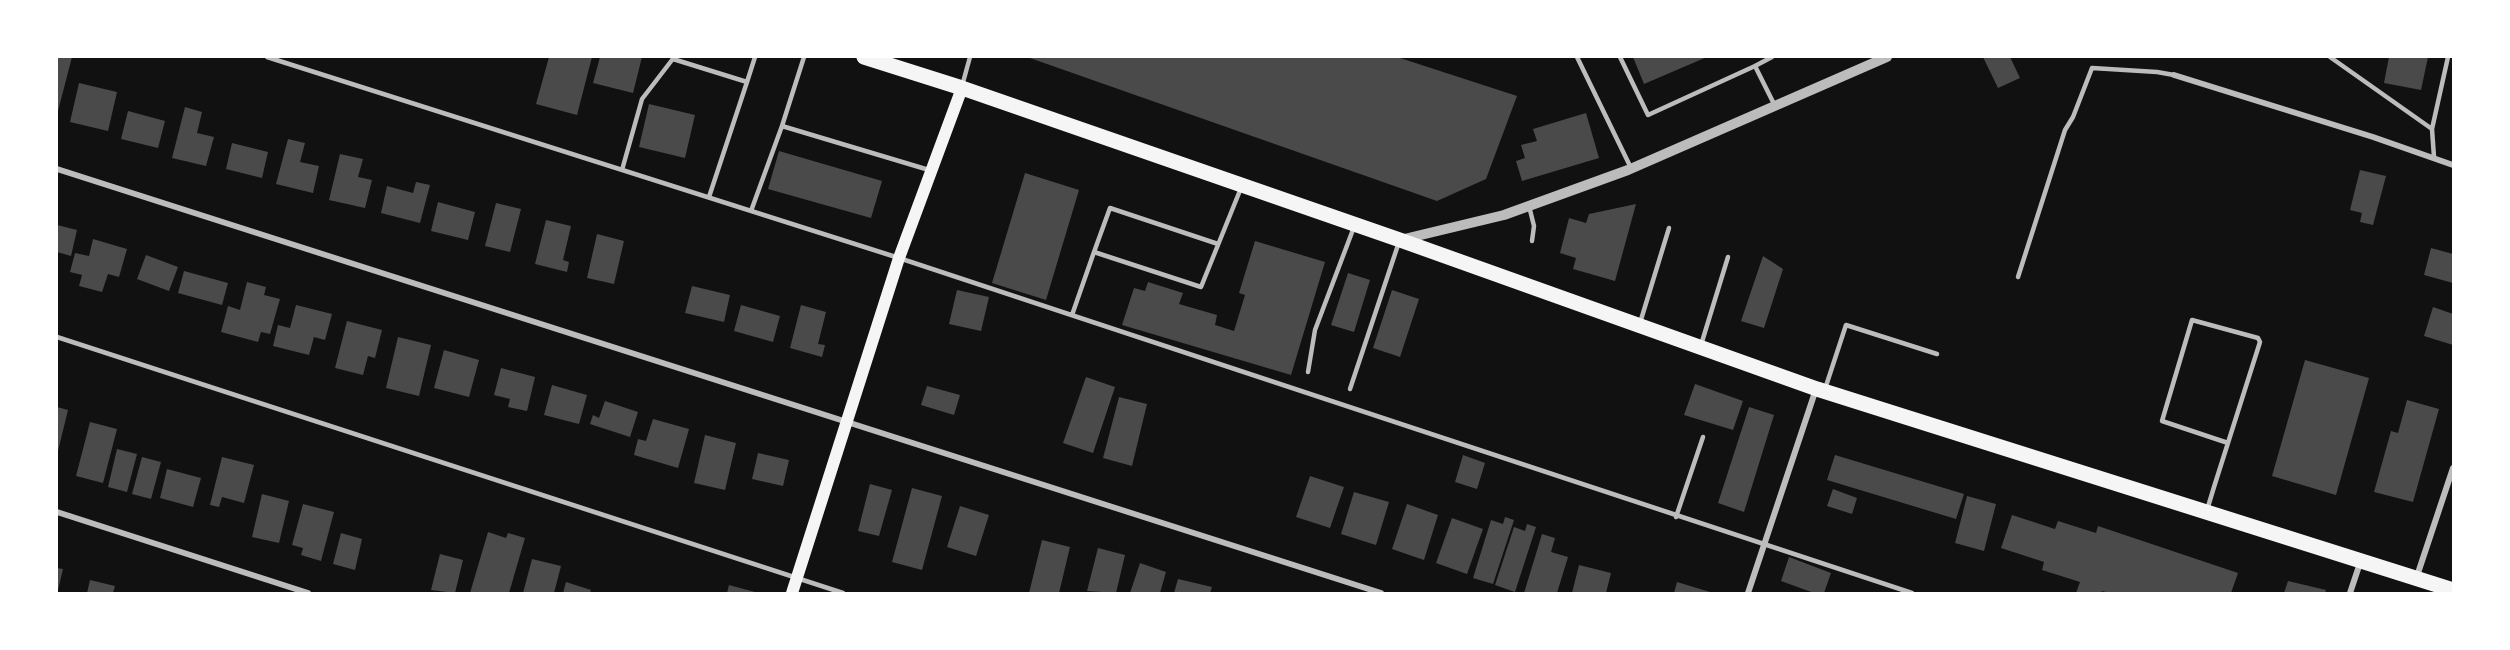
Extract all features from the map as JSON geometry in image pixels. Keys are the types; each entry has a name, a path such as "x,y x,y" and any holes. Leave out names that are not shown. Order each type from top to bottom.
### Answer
{"main road":[{"path":"864,57 962,88 1356,224 1820,390 2453,590"},
{"path":"792,593 899,258 962,88"}],"street":[{"path":"1401,240 1504,215 1631,168 1887,57"},
{"path":"2174,75 2453,165"},
{"path":"57,169 1381,593"},
{"path":"1748,593 1820,390"},
{"path":"2416,580 2453,468"},
{"path":"57,512 308,593"},
{"path":"2350,593 2360,562"}],"lane":[{"path":"267,57 899,258 1676,517 1912,593"},
{"path":"709,198 755,57"},
{"path":"751,211 804,57"},
{"path":"962,88 970,57"},
{"path":"1577,57 1631,168"},
{"path":"1620,57 1648,115 1772,57"},
{"path":"2330,57 2432,129"},
{"path":"2434,157 2432,129 2448,57"},
{"path":"622,170 642,99 673,58 747,82"},
{"path":"1755,66 1774,106"},
{"path":"2018,277 2065,130 2073,117 2092,68 2174,75"},
{"path":"782,126 931,171"},
{"path":"1094,252 1201,287 1242,185"},
{"path":"1529,206 1534,226 1532,241"},
{"path":"1072,315 1110,208 1218,244"},
{"path":"1308,372 1315,330 1356,224"},
{"path":"1639,325 1669,228"},
{"path":"1350,389 1401,240"},
{"path":"1701,347 1728,257"},
{"path":"2206,513 2228,443 2260,339 2192,320 2162,421 2228,443"},
{"path":"1820,390 1846,325 1937,354"},
{"path":"57,337 843,593"},
{"path":"1676,517 1703,437"}],"building":[{"path":"57,57 72,57 58,111 57,111"},
{"path":"549,57 592,57 577,115 536,104"},
{"path":"600,57 642,57 633,93 593,83"},
{"path":"1027,57 1397,57 1517,96 1486,179 1437,201"},
{"path":"1633,57 1707,57 1644,84"},
{"path":"1983,57 2010,57 2020,78 1998,88"},
{"path":"2389,57 2428,57 2421,90 2384,83"},
{"path":"79,83 117,92 108,131 70,122"},
{"path":"649,104 695,115 685,158 639,147"},
{"path":"185,107 202,112 197,133 214,137 206,166 172,158"},
{"path":"128,111 165,121 158,148 121,139"},
{"path":"1586,113 1599,158 1522,181 1516,161 1525,158 1521,145 1537,141 1533,129"},
{"path":"288,139 305,143 300,162 319,166 313,193 276,184"},
{"path":"232,143 268,152 262,178 226,169"},
{"path":"779,151 882,181 871,218 768,189"},
{"path":"340,154 363,159 358,177 372,180 365,208 329,200"},
{"path":"2360,170 2386,176 2373,225 2360,222 2362,213 2350,210"},
{"path":"1025,173 1079,190 1046,300 992,283"},
{"path":"416,182 430,185 420,223 381,213 387,186 413,193"},
{"path":"438,202 475,212 468,240 431,231"},
{"path":"496,203 521,209 510,252 485,246"},
{"path":"1636,204 1615,281 1573,269 1576,258 1560,253 1569,218 1586,223 1589,214"},
{"path":"546,220 571,226 563,260 569,262 567,272 535,264"},
{"path":"57,225 77,230 71,256 57,252"},
{"path":"597,234 624,241 614,284 587,278"},
{"path":"93,239 127,249 119,277 108,274 102,292 79,286 82,275 70,272 75,253 89,256"},
{"path":"1255,241 1325,262 1291,375 1122,325 1134,288 1145,291 1148,282 1183,293 1179,304 1217,315 1215,325 1234,331 1245,295 1239,293"},
{"path":"2431,248 2453,254 2453,283 2424,275"},
{"path":"146,255 178,267 169,291 137,279"},
{"path":"1763,256 1783,269 1764,328 1741,321"},
{"path":"184,271 228,283 222,305 178,293"},
{"path":"1348,273 1370,280 1354,332 1331,325"},
{"path":"247,282 266,287 264,295 280,299 270,334 261,332 258,342 221,332 228,306 240,310"},
{"path":"692,286 730,295 724,322 685,313"},
{"path":"957,290 989,297 981,331 949,324"},
{"path":"1392,290 1419,299 1400,357 1373,348"},
{"path":"296,305 332,314 325,340 314,337 309,355 273,346 278,325 290,328"},
{"path":"741,305 780,316 773,342 734,331"},
{"path":"801,305 826,312 818,344 825,345 822,357 790,348"},
{"path":"2433,307 2453,314 2453,345 2424,336"},
{"path":"347,321 382,330 375,358 368,356 363,375 335,368"},
{"path":"398,337 431,345 419,396 386,388"},
{"path":"444,350 479,360 469,397 434,388"},
{"path":"2305,360 2369,378 2336,495 2272,476"},
{"path":"501,368 535,377 527,411 508,407 510,399 494,395"},
{"path":"1086,377 1115,387 1093,453 1063,443"},
{"path":"1695,384 1743,401 1733,430 1684,415"},
{"path":"552,385 587,395 579,424 544,415"},
{"path":"927,386 960,395 954,415 921,405"},
{"path":"1119,397 1147,404 1132,466 1103,458"},
{"path":"2407,400 2439,409 2413,502 2374,492 2391,431 2398,433"},
{"path":"605,401 638,412 630,437 590,424 593,415 599,418"},
{"path":"57,407 68,410 58,451 57,451"},
{"path":"1749,407 1774,415 1744,512 1718,503"},
{"path":"653,419 689,429 678,468 634,455 638,439 646,441"},
{"path":"90,422 117,429 103,483 76,476"},
{"path":"705,435 736,443 725,490 694,483"},
{"path":"117,449 137,454 127,492 108,487"},
{"path":"758,453 789,460 783,486 752,479"},
{"path":"1463,455 1485,463 1477,489 1455,482"},
{"path":"1835,455 1964,494 1956,519 1827,480"},
{"path":"142,457 161,462 151,499 132,494"},
{"path":"222,457 254,465 244,503 222,497 219,507 210,505"},
{"path":"167,469 201,478 193,507 160,498"},
{"path":"1310,476 1344,487 1330,528 1296,517"},
{"path":"870,484 892,490 879,536 858,531"},
{"path":"912,488 942,496 922,570 892,562"},
{"path":"1833,489 1857,498 1852,514 1827,506"},
{"path":"1354,492 1389,502 1376,545 1341,534"},
{"path":"262,494 289,501 279,543 252,537"},
{"path":"1967,496 1996,504 1984,551 1955,543"},
{"path":"303,504 334,512 321,561 301,555 303,548 292,545"},
{"path":"1407,504 1438,515 1424,560 1392,549"},
{"path":"960,506 989,515 976,556 947,547"},
{"path":"2012,515 2055,529 2058,521 2096,533 2098,526 2238,573 2231,593 2109,593 2102,591 2101,593 2076,593 2080,582 2042,570 2044,562 2001,548"},
{"path":"1505,517 1514,520 1493,584 1473,578 1491,520 1503,524"},
{"path":"1452,518 1483,529 1467,574 1436,563"},
{"path":"1527,524 1536,527 1515,592 1495,585 1514,527 1525,531"},
{"path":"488,532 506,538 508,533 525,538 509,593 470,593"},
{"path":"341,533 362,539 355,570 333,564"},
{"path":"1542,534 1555,538 1551,552 1568,557 1557,593 1524,593"},
{"path":"1042,540 1070,547 1059,593 1029,593"},
{"path":"1098,548 1125,555 1116,593 1087,591"},
{"path":"440,554 463,560 455,593 431,590"},
{"path":"1789,557 1831,573 1824,593 1814,593 1781,581"},
{"path":"532,559 561,566 554,593 523,593"},
{"path":"1140,563 1166,572 1160,593 1130,593"},
{"path":"1579,565 1611,573 1606,593 1572,593"},
{"path":"57,568 63,569 58,590 57,590"},
{"path":"1178,579 1212,587 1210,593 1174,593"},
{"path":"90,580 115,586 113,593 87,593"},
{"path":"2288,581 2326,590 2325,593 2284,593"},
{"path":"566,582 591,590 590,593 563,593"},
{"path":"1677,582 1710,592 1710,593 1674,593"},
{"path":"729,585 755,592 755,593 727,593"}]}
